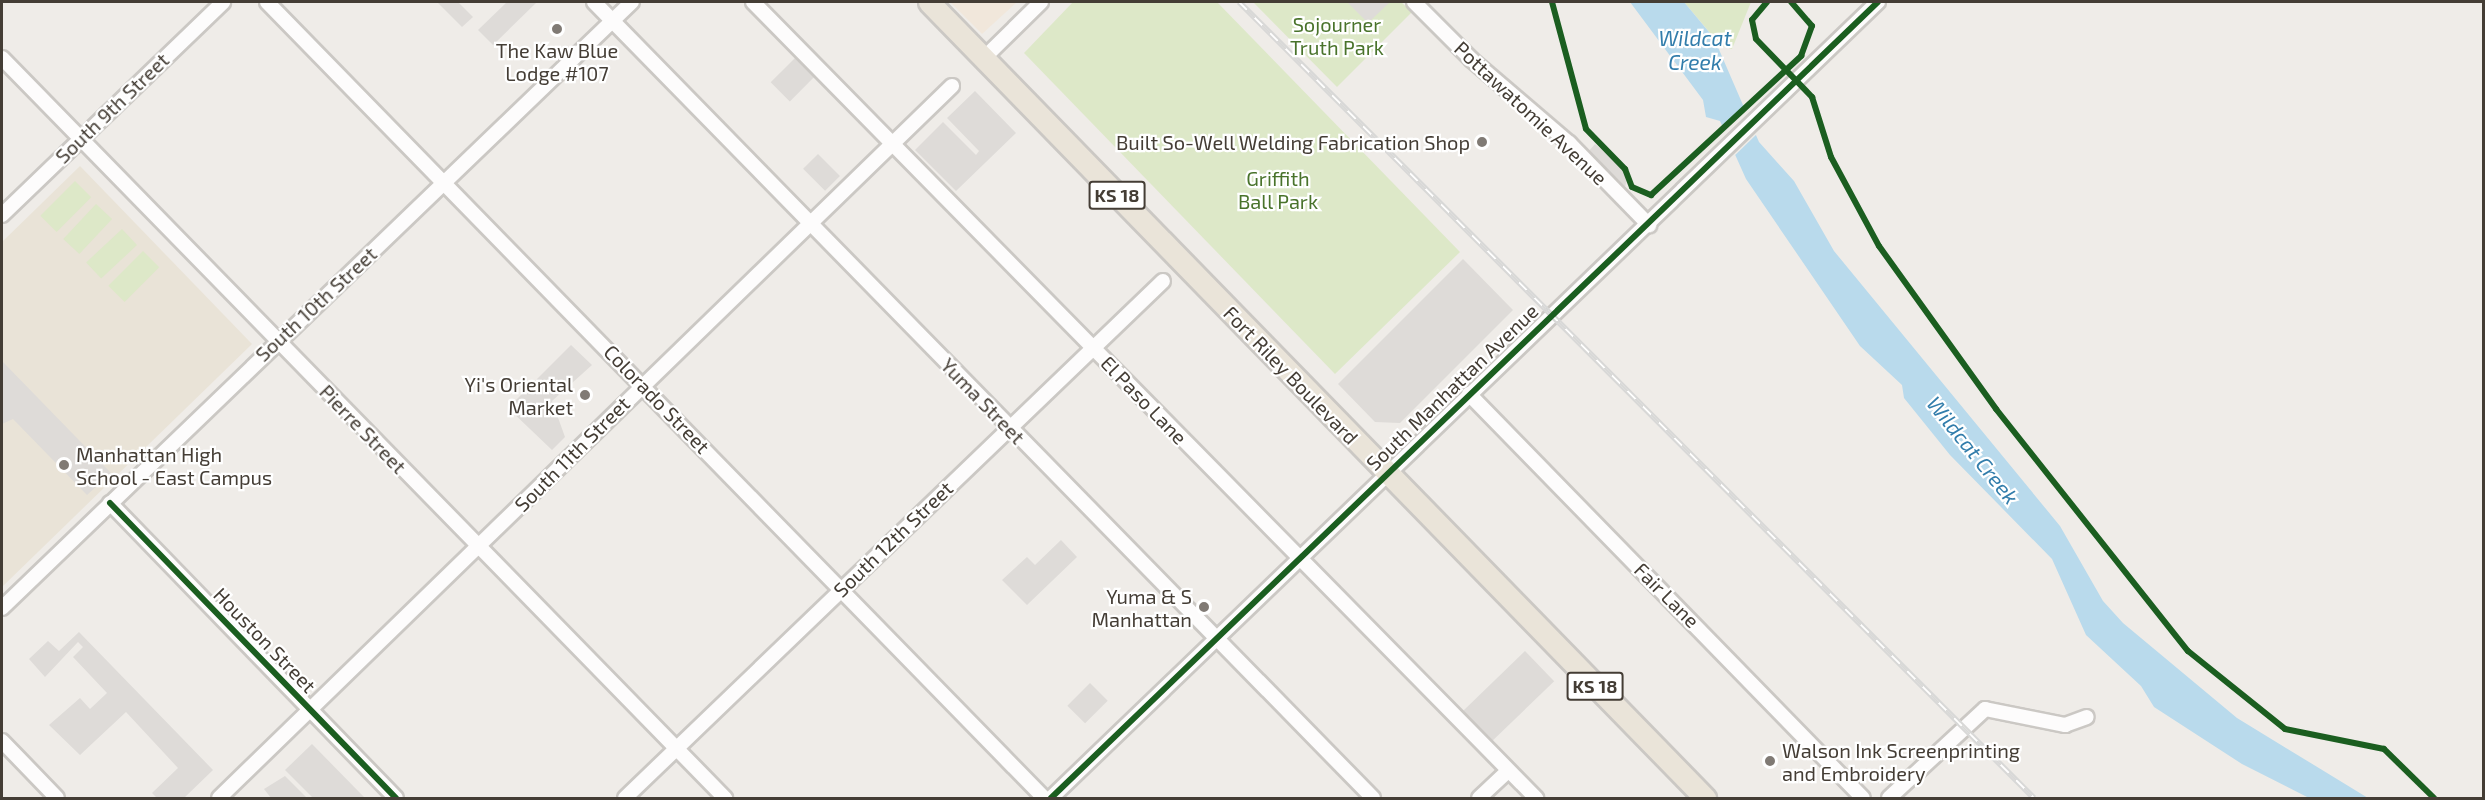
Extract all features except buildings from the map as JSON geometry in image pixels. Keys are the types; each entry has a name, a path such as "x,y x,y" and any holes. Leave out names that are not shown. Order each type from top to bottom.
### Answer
{"highway":[{"name":"Fort Riley Boulevard","path":"929,2 1705,798"}],"street":[{"name":"South 9th Street","path":"2,214 223,2"},
{"name":"Colorado Street","path":"267,2 643,384 1044,798"},
{"name":"Yuma Street","path":"594,2 1373,798"},
{"name":"South 10th Street","path":"2,608 632,2"},
{"name":"El Paso Lane","path":"753,2 1536,798"},
{"path":"984,58 1041,2"},
{"name":"Pottawatomie Avenue","path":"1414,2 1472,60 1569,143 1649,225"},
{"name":"South Manhattan Avenue","path":"1050,798 1549,316 1649,225 1878,2"},
{"name":"Pierre Street","path":"2,58 724,798"},
{"name":"South 11th Street","path":"219,798 952,86"},
{"name":"South 12th Street","path":"625,798 1163,280"},
{"name":"Fair Lane","path":"1469,394 1863,798"},
{"name":"Houston Street","path":"110,503 396,798"},
{"path":"1889,798 1985,709 2065,725 2087,717"},
{"path":"2,741 57,798"},
{"path":"1479,798 1508,771"}],"shaded area":[{"path":"437,2 458,2 473,17 462,27"},
{"path":"507,2 537,2 493,45 478,30"},
{"path":"950,2 1017,2 982,34"},
{"path":"1347,2 1390,2 1368,23"},
{"path":"799,54 818,73 790,101 771,82"},
{"path":"975,91 1016,133 956,191 915,150 943,122 976,155 979,151 947,118"},
{"path":"1595,144 1629,173 1625,187 1588,152"},
{"path":"818,154 840,176 825,191 803,169"},
{"name":"Manhattan High School - East Campus","path":"80,166 252,344 2,587 2,242"},
{"path":"1463,259 1513,310 1400,423 1375,422 1338,384"},
{"path":"571,345 592,365 552,401 565,437 552,450 508,408"},
{"path":"2,361 111,473 87,495 13,419 2,424"},
{"path":"1061,540 1077,557 1027,605 1002,580 1027,557 1035,565"},
{"path":"79,632 213,770 184,798 157,798 152,793 178,768 126,712 80,755 49,725 80,698 90,709 107,693 73,657 83,647 78,642 45,677 29,659 48,641 59,651"},
{"path":"1525,651 1554,681 1491,742 1462,712"},
{"path":"1090,683 1108,701 1085,723 1067,706"},
{"path":"312,744 365,798 313,798 285,770"},
{"path":"285,776 307,798 271,798 264,789"}],"green space":[{"name":"Griffith Ball Park","path":"1073,2 1217,2 1460,252 1335,374 1024,53"},
{"name":"Sojourner Truth Park","path":"1253,2 1401,2 1412,12 1337,87"},
{"path":"1684,2 1751,2 1732,49 1721,46"},
{"path":"75,181 91,197 57,232 40,216"},
{"path":"96,204 112,219 79,254 63,239"},
{"path":"122,229 137,245 101,279 86,262"},
{"path":"143,251 159,267 125,302 108,286"}],"water":[{"name":"Wildcat Creek","path":"1630,2 1684,2 1714,38 1759,142 1794,181 1834,251 2060,526 2103,601 2123,623 2237,718 2368,798 2309,798 2242,764 2154,707 2141,686 2086,635 2052,559 1950,455 1904,398 1902,385 1860,346 1746,179 1720,121 1706,117 1703,100"}],"pier":[{"path":"1747,104 1759,132 1731,159 1718,133"}],"railway":[{"path":"1239,2 2034,798"}],"cycle path":[{"path":"1552,2 1586,129 1625,169 1632,187 1651,195 1801,56 1812,26 1791,2"},
{"path":"1767,2 1752,20 1756,39 1812,97 1831,157 1879,246 1996,409 2188,651 2285,729 2384,749 2434,798"},
{"path":"1051,798 1878,2"},
{"path":"110,503 396,798"}],"place":[{"name":"The Kaw Blue Lodge #107","path":"557,29"},
{"name":"Built So-Well Welding Fabrication Shop","path":"1482,142"},
{"name":"Yi's Oriental Market","path":"585,395"},
{"name":"Manhattan High School - East Campus","path":"64,465"},
{"name":"Yuma & S Manhattan","path":"1204,607"},
{"name":"Walson Ink Screenprinting and Embroidery","path":"1770,761"}]}
